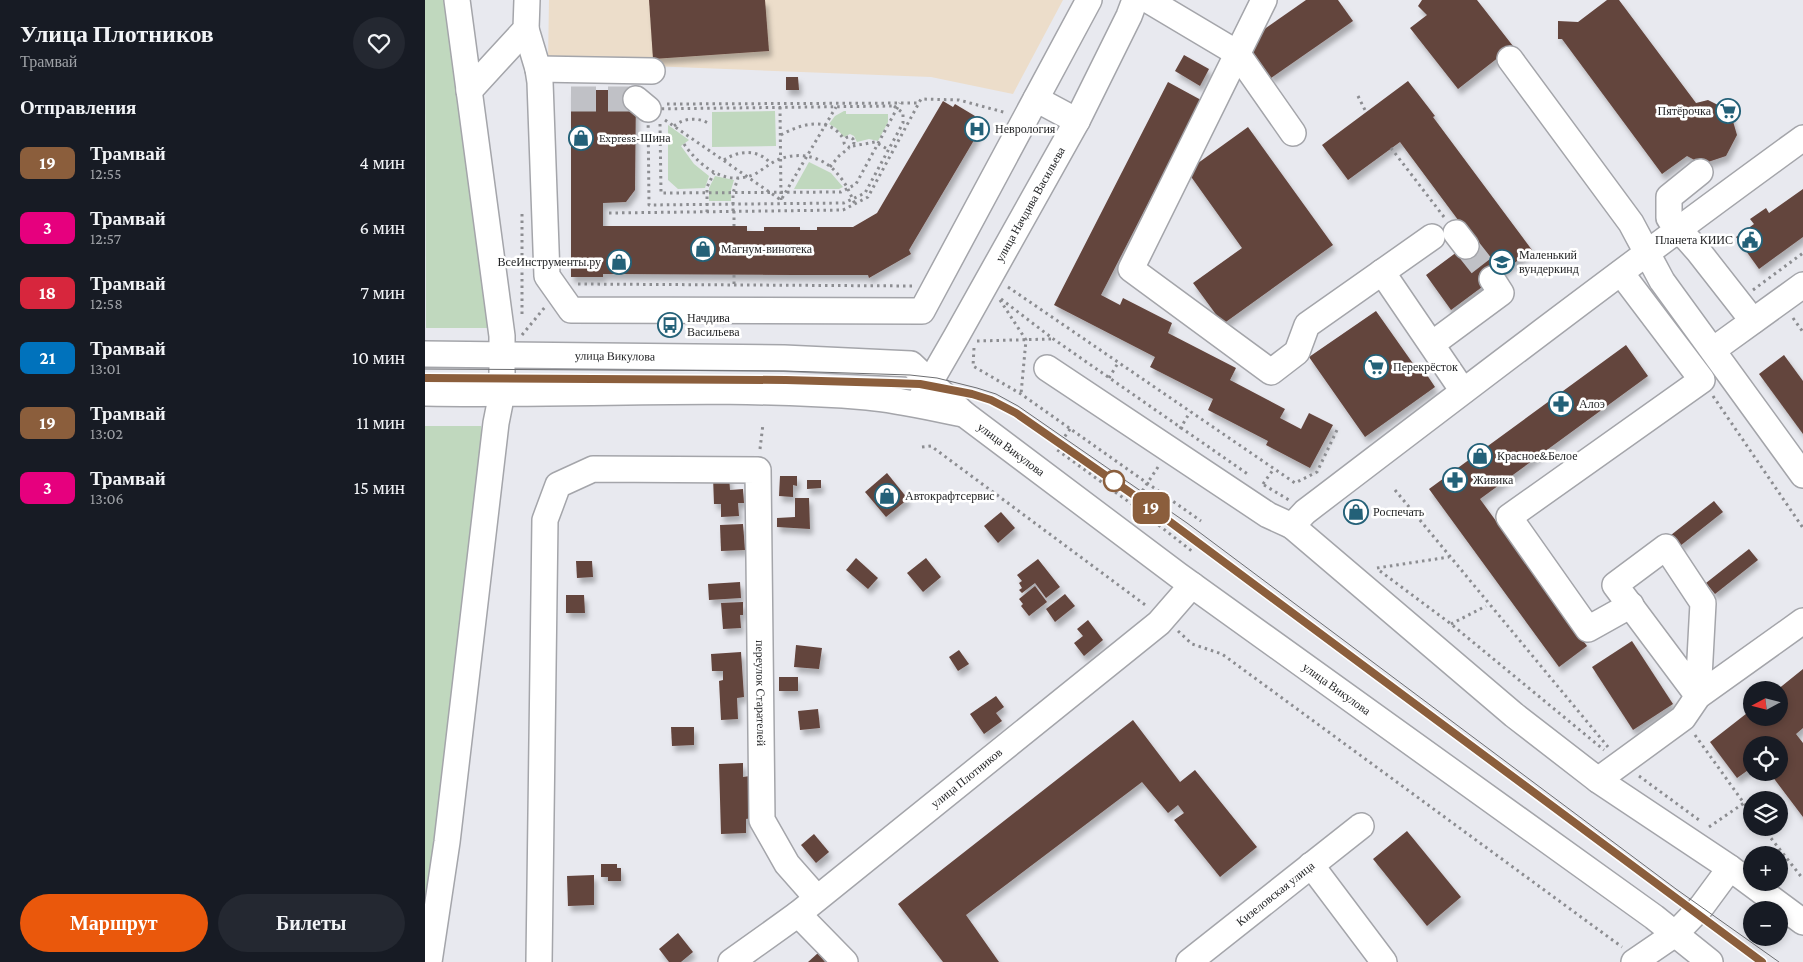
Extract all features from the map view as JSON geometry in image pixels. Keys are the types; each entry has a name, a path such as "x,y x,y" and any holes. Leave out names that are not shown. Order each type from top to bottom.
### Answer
{"street":[{"path":"429,962 448,832 496,423 502,392 502,336 457,0"},
{"path":"527,0 526,29 538,69 541,90 553,283 571,310 923,311 1089,0"},
{"name":"улица Начдива Васильева","path":"917,405 1077,121 1129,16 1135,0"},
{"path":"1148,0 1237,53 1293,133"},
{"path":"1263,0 1131,269 1271,372 1297,352 1307,324 1432,237"},
{"path":"469,90 526,29"},
{"path":"1510,59 1631,223 1662,281 1803,474"},
{"path":"538,69 652,71"},
{"path":"1036,99 1077,121"},
{"path":"1292,526 1305,512 1463,391 1803,138"},
{"path":"1700,172 1669,197 1669,218 1699,252 1753,322"},
{"path":"1382,272 1463,391"},
{"path":"1621,273 1702,380 1509,517 1588,629 1631,605"},
{"path":"1432,344 1501,293 1492,279"},
{"path":"1713,350 1803,285"},
{"name":"улица Викулова","path":"425,354 784,358 911,364 964,414 1192,585 1614,889 1710,962"},
{"path":"1047,368 1268,515 1292,526 1514,715 1598,780 1730,868 1803,922"},
{"name":"улица Викулова","path":"425,393 783,392 868,397 964,414"},
{"path":"539,962 545,520 558,485 593,469 758,470"},
{"name":"переулок Старателей","path":"758,470 762,820 787,864 817,898"},
{"path":"1666,547 1703,603 1698,696 1615,585 1666,547"},
{"name":"улица Плотников","path":"731,962 798,914 1159,623 1192,585"},
{"path":"1598,780 1683,718 1698,696 1803,621"},
{"name":"Кизеловская улица","path":"1189,962 1361,826"},
{"path":"1311,865 1384,962"},
{"path":"1636,960 1675,934 1702,906 1730,868"},
{"path":"798,914 845,962"}],"path":[{"path":"1358,96 1366,112"},
{"path":"652,109 649,205 781,202 843,203 865,193 921,99 959,100 1013,114"},
{"path":"652,109 661,193 841,192 856,184 900,103"},
{"path":"652,109 660,104 919,103"},
{"path":"609,213 843,210 869,197 903,123 903,114 894,106 652,109"},
{"path":"781,202 836,107"},
{"path":"780,108 781,202"},
{"path":"652,109 770,192 781,202"},
{"path":"674,126 680,122 695,119 708,123"},
{"path":"781,136 805,124 814,123 826,125 841,134 844,144 851,146 869,142 878,143 891,151"},
{"path":"831,167 839,156 855,143 852,137 849,136 844,140"},
{"path":"684,144 693,156 714,173 726,177 738,178 747,176 781,159 807,156 831,167 839,175 849,188 855,204"},
{"path":"1391,148 1461,240"},
{"path":"724,160 739,153 750,152 765,157 771,164"},
{"path":"707,212 709,181 714,173"},
{"path":"734,226 733,192 738,178"},
{"path":"1737,302 1803,253"},
{"path":"734,275 734,285"},
{"path":"522,336 553,283 920,286"},
{"path":"1005,286 1273,470 1295,483 1317,472 1337,430"},
{"path":"998,298 1026,340 1021,394"},
{"path":"1052,338 975,342 973,366 1021,394 1201,521"},
{"path":"1109,378 1118,363"},
{"path":"1702,380 1803,528"},
{"path":"1133,505 1169,450 1190,412"},
{"path":"758,470 763,424"},
{"path":"1070,429 1056,449 1133,505 1193,552"},
{"path":"923,447 931,446 975,477 1163,618 1192,644 1222,654 1636,960"},
{"path":"1263,484 1273,470"},
{"path":"1395,490 1621,763 1714,831"},
{"path":"1377,568 1449,556"},
{"path":"1451,624 1486,606"},
{"path":"1683,718 1743,802"},
{"path":"1709,827 1743,804"},
{"path":"1769,836 1803,879"}],"shaded area":[{"path":"549,0 1063,0 1013,94 931,77 548,62"}],"green space":[{"path":"425,0 449,0 489,328 426,328"},
{"path":"775,111 776,146 712,147 712,112"},
{"path":"846,111 846,114 888,114 888,122 878,141 869,139 857,142 854,136 850,134 844,137 836,128 829,124 835,116"},
{"path":"668,125 689,140 681,146 694,164 709,176 705,188 678,189 668,180"},
{"path":"809,162 831,173 843,187 839,189 794,189"},
{"path":"715,176 734,180 731,190 731,201 709,201 709,188"},
{"path":"425,426 481,426 482,434 425,937"}],"building":[{"path":"649,0 765,0 769,51 653,59"},
{"path":"1306,0 1338,0 1353,21 1271,78 1246,42"},
{"path":"1422,0 1477,0 1513,46 1458,89 1410,28 1427,15 1418,6"},
{"path":"1607,0 1619,0 1696,103 1708,100 1730,111 1737,135 1726,156 1702,164 1687,156 1662,174 1562,39 1558,39 1558,21 1578,22"},
{"path":"1184,55 1209,69 1200,86 1175,71"},
{"path":"786,77 798,77 799,90 786,90"},
{"path":"1408,81 1532,250 1451,310 1426,275 1473,240 1400,142 1348,180 1322,145"},
{"path":"1168,82 1201,100 1101,295 1120,305 1123,298 1172,323 1168,333 1236,368 1230,380 1285,409 1280,418 1301,429 1309,413 1333,425 1310,468 1266,445 1268,441 1208,410 1213,399 1150,367 1155,357 1054,305"},
{"path":"571,90 636,90 635,190 626,202 603,203 603,226 747,226 747,231 764,231 764,227 800,227 800,230 817,230 817,227 853,227 877,213 943,101 953,107 955,104 975,116 973,119 983,125 909,250 911,254 869,278 868,275 603,274 603,277 571,277"},
{"path":"1248,127 1333,245 1223,324 1193,283 1242,248 1187,171"},
{"path":"1803,189 1803,237 1759,269 1736,237 1754,224 1750,219 1766,208 1769,213"},
{"path":"1376,311 1419,372 1423,369 1435,387 1365,437 1309,357"},
{"path":"1626,345 1648,376 1480,499 1587,646 1559,667 1429,489"},
{"path":"1784,355 1803,381 1803,434 1759,374"},
{"name":"Автокрафтсервис","path":"887,473 908,499 886,517 865,492"},
{"path":"729,476 730,490 743,489 744,503 738,503 739,516 721,517 721,504 714,504 713,477"},
{"path":"780,476 797,476 797,486 793,485 793,497 779,496"},
{"path":"807,480 821,480 821,488 807,489"},
{"path":"795,498 809,498 810,529 777,527 777,518 795,517"},
{"path":"1714,501 1723,512 1680,546 1671,535"},
{"path":"1001,512 1015,528 998,543 984,526"},
{"path":"743,524 745,550 721,551 720,525"},
{"path":"1749,549 1758,560 1715,594 1706,583"},
{"path":"856,558 878,578 868,589 846,570"},
{"path":"926,558 941,577 923,592 907,573"},
{"path":"1038,559 1060,587 1046,598 1035,583 1022,593 1019,590 1022,588 1019,583 1022,581 1017,575"},
{"path":"576,561 592,561 593,577 577,578"},
{"path":"740,582 741,598 709,600 708,584"},
{"path":"1035,586 1047,602 1029,616 1021,606 1023,604 1019,599"},
{"path":"1065,594 1075,606 1055,622 1046,609"},
{"path":"566,595 584,595 585,613 566,613"},
{"path":"743,602 743,615 740,615 741,628 723,629 721,603"},
{"path":"1088,620 1103,640 1084,656 1074,643 1083,636 1077,629"},
{"path":"1632,641 1673,704 1633,730 1592,667"},
{"path":"796,645 822,648 819,669 794,667"},
{"path":"959,650 969,664 958,671 949,657"},
{"path":"741,652 744,697 737,698 738,719 721,720 719,681 723,680 723,671 712,671 711,654"},
{"path":"1803,669 1803,728 1796,734 1803,743 1803,817 1788,797 1788,791 1783,791 1776,781 1788,781 1788,736 1743,736 1743,774 1737,778 1710,742 1743,716 1743,726 1788,726 1788,681"},
{"path":"779,677 798,677 798,691 779,691"},
{"path":"996,696 1004,707 996,713 1002,721 984,734 970,714"},
{"path":"818,709 820,728 800,730 798,711"},
{"path":"1133,720 1180,782 1195,770 1257,847 1220,877 1174,820 1184,813 1178,805 1168,813 1142,782 966,915 999,962 943,962 898,904"},
{"path":"671,727 694,727 694,745 672,746"},
{"path":"743,763 743,777 750,776 751,818 746,819 746,833 721,834 719,764"},
{"path":"1407,831 1461,897 1427,926 1373,859"},
{"path":"814,834 829,852 816,863 801,845"},
{"path":"601,864 617,864 617,868 621,868 621,881 608,881 608,877 601,877"},
{"path":"594,875 594,905 568,906 567,876"},
{"path":"678,933 693,952 681,962 669,962 659,949"},
{"path":"818,953 825,962 808,962"}],"tunnel":[{"path":"571,99 636,99"},
{"path":"1466,246 1492,279"}],"tram line":[{"path":"425,369 785,371 910,375 937,378 996,394 1018,406 1187,523 1676,889 1779,962"},
{"path":"425,378 786,380 920,384 983,398"},
{"name":"19","path":"425,378 786,380 920,384 972,394 991,400 1016,413 1061,443 1138,498 1762,962"},
{"path":"1130,492 1762,962"}],"place":[{"name":"Пятёрочка","path":"1728,111"},
{"name":"Неврология","path":"977,129"},
{"name":"Express-Шина","path":"581,138"},
{"name":"Планета КИИС","path":"1750,240"},
{"name":"Магнум-винотека","path":"703,249"},
{"name":"ВсеИнструменты.ру","path":"619,262"},
{"name":"Маленький вундеркинд","path":"1502,262"},
{"name":"Начдива Васильева","path":"670,325"},
{"name":"Перекрёсток","path":"1376,367"},
{"name":"Алоэ","path":"1561,404"},
{"name":"Красное&Белое","path":"1480,456"},
{"name":"Живика","path":"1455,480"},
{"name":"Автокрафтсервис","path":"887,496"},
{"name":"Роспечать","path":"1356,512"}]}
